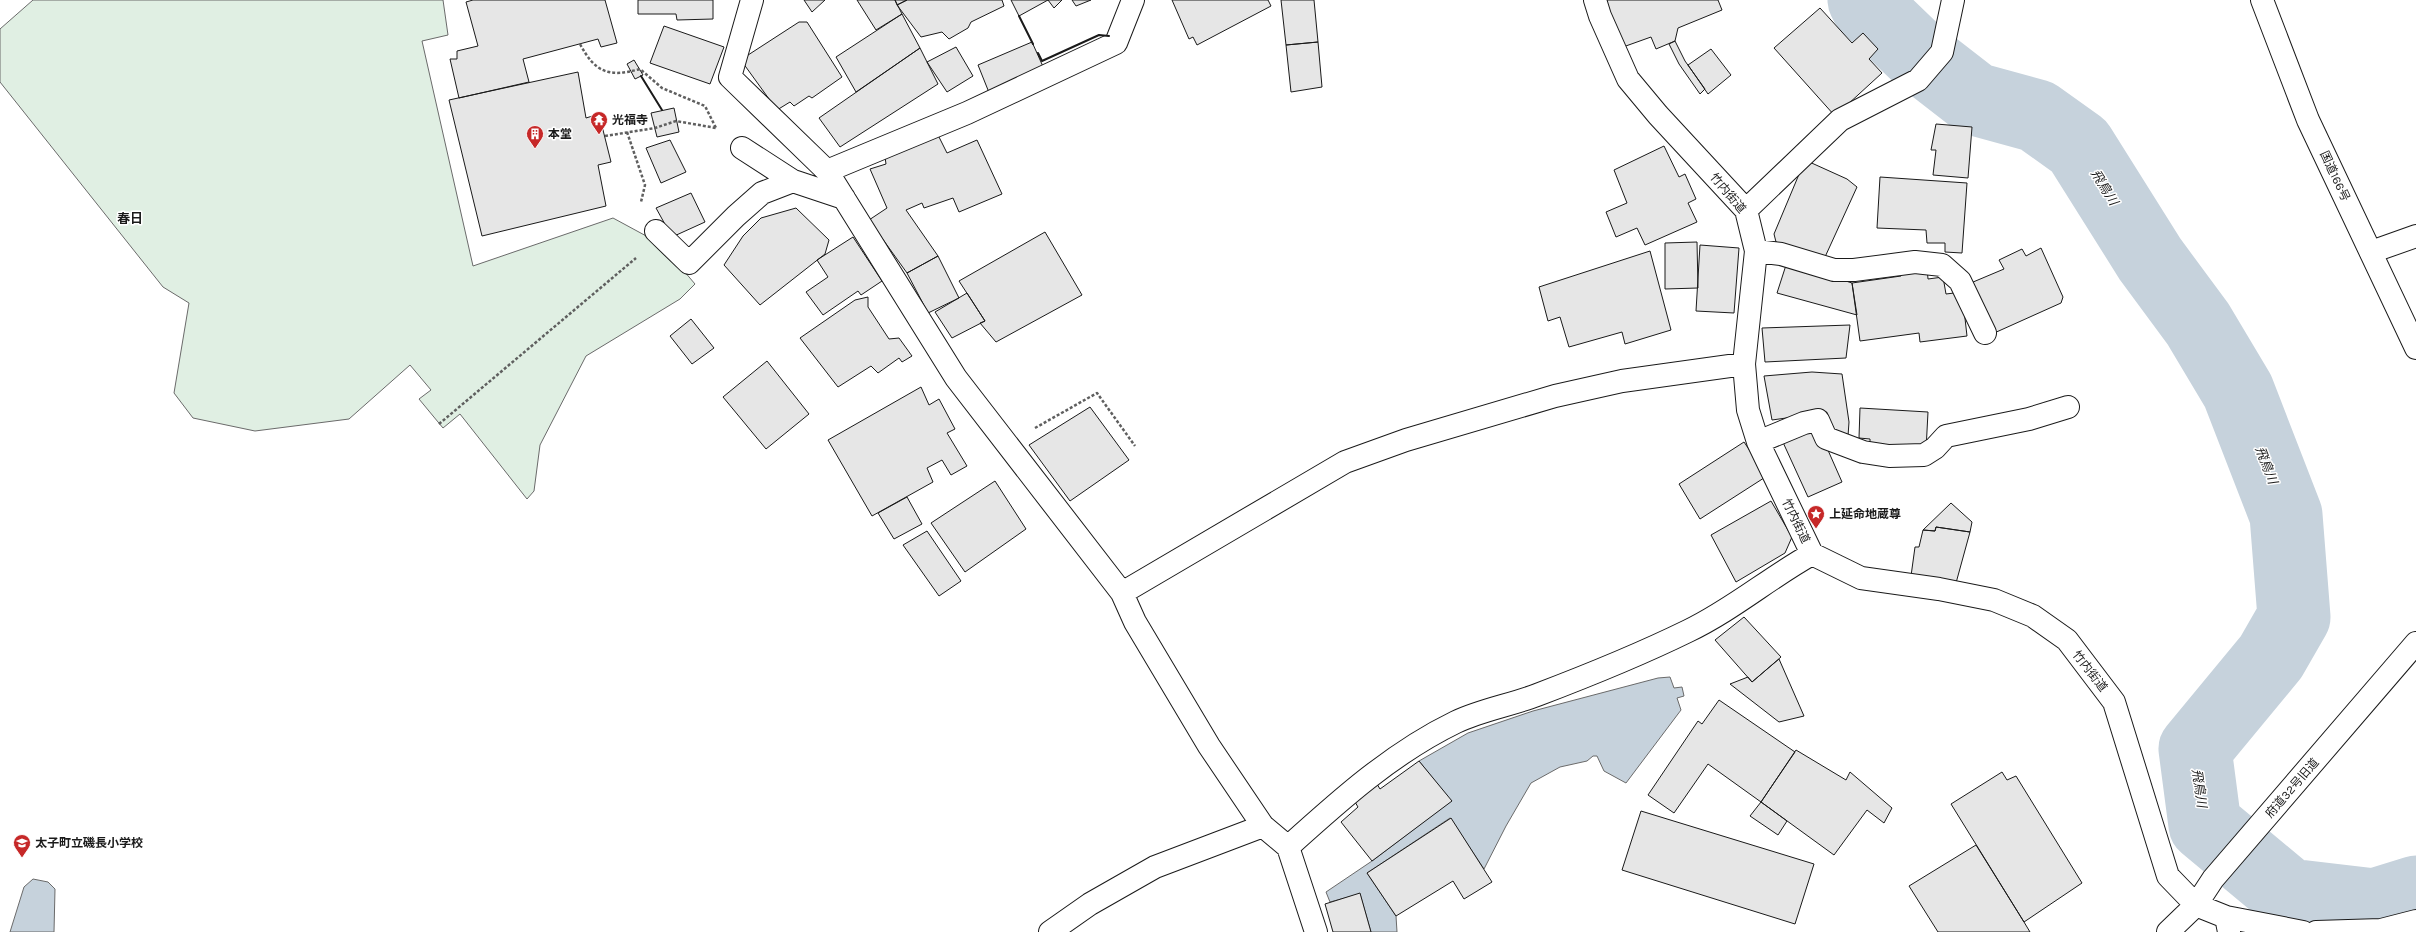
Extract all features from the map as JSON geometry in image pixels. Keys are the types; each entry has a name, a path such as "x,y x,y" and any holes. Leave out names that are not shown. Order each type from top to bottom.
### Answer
{"main road":[{"path":"752,0 730,77 827,171 956,378 1122,593 1135,622 1209,746 1263,826 1288,846 1316,932"},
{"path":"827,171 967,113 1116,43 1133,0"},
{"name":"竹内街道","path":"1595,0 1600,16 1628,79 1658,115 1746,210 1756,251 1744,364 1748,410 1758,442 1812,554 1861,578 1939,589 1994,600 2033,616 2067,640 2114,702 2168,876 2196,905"},
{"path":"1746,210 1840,120 1918,80 1942,52 1953,0"},
{"name":"国道166号","path":"2262,0 2308,120 2416,348"},
{"path":"742,148 793,181 844,198"},
{"path":"659,234 689,263 736,216 762,193 793,181"},
{"path":"2371,252 2416,236"},
{"path":"1756,251 1781,254 1834,270 1854,270 1915,262 1942,265 1960,281 1985,333"},
{"path":"1122,593 1345,462 1406,440 1555,396 1622,380 1744,364"},
{"path":"1758,442 1804,423 1818,420 1826,438 1863,452 1889,456 1924,455 1934,448 1946,436 2030,419 2068,407"},
{"path":"1288,846 1353,788 1412,746 1457,722 1536,696 1688,631 1716,616 1781,572 1812,554"},
{"name":"府道32号旧道","path":"2168,932 2196,905 2213,879 2416,643"},
{"path":"1050,932 1090,904 1155,867 1263,826"},
{"path":"2196,905 2228,924 2303,932"},
{"path":"2316,932 2381,930 2416,921"}],"path":[{"path":"580,44 589,62 605,72 631,71 640,69 662,88 705,106 716,128 742,148"},
{"path":"605,136 655,128 676,121 716,128"},
{"path":"439,424 659,234 640,200 645,185 628,132"},
{"path":"1007,444 1097,393 1135,446"}],"green space":[{"path":"33,0 443,0 448,35 422,41 473,266 613,218 661,244 695,284 680,299 586,356 540,445 534,491 527,499 460,414 443,428 419,399 431,390 410,365 349,419 255,431 193,418 174,393 189,303 163,287 0,82 0,29"}],"shaded area":[{"path":"1670,677 1674,688 1682,687 1684,696 1677,698 1681,710 1626,783 1604,771 1597,756 1593,756 1587,761 1560,767 1531,783 1506,826 1484,869 1450,818 1367,873 1396,916 1397,932 1371,932 1360,894 1330,902 1326,892 1372,861 1451,801 1419,761 1468,733 1533,711 1658,678"},
{"path":"33,879 48,882 55,889 54,932 10,932 24,887"}],"building":[{"path":"473,0 605,0 617,43 601,47 598,39 523,59 529,82 459,98 450,59 457,59 457,51 478,46 466,2"},
{"path":"638,0 713,0 713,19 677,20 676,14 638,14"},
{"path":"804,0 825,0 812,12"},
{"path":"857,0 895,0 902,14 876,30"},
{"path":"895,0 907,0 897,5"},
{"path":"907,0 1002,0 1004,6 971,22 968,28 949,39 942,32 921,37 897,5"},
{"path":"1011,0 1048,0 1019,16"},
{"path":"1048,0 1062,0 1054,8"},
{"path":"1072,0 1091,0 1076,6"},
{"path":"1172,0 1268,0 1271,6 1197,45 1193,37 1189,39"},
{"path":"1281,0 1314,0 1318,42 1286,45"},
{"path":"1604,0 1718,0 1722,10 1678,28 1675,41 1656,49 1651,37 1623,47"},
{"path":"1820,8 1852,43 1863,33 1878,49 1869,59 1882,73 1835,116 1774,48"},
{"path":"902,14 920,48 856,92 836,57"},
{"path":"799,22 807,22 842,77 812,98 809,96 794,106 790,102 777,110 743,63 745,57"},
{"path":"664,26 724,47 710,84 650,63"},
{"path":"1675,41 1685,61 1705,89 1700,94 1679,64 1669,44"},
{"path":"1032,42 1045,71 990,95 978,65"},
{"path":"1318,42 1322,87 1291,92 1286,45"},
{"path":"956,47 973,76 947,92 927,62"},
{"path":"920,48 938,84 840,147 819,118"},
{"path":"1711,49 1731,75 1708,94 1688,65"},
{"path":"634,60 643,75 635,79 627,64"},
{"name":"本堂","path":"578,72 586,118 599,114 611,162 598,165 606,206 482,236 449,100"},
{"path":"674,108 679,132 657,137 651,113"},
{"path":"1936,124 1972,127 1968,178 1933,175 1936,150 1931,150"},
{"path":"938,135 947,153 977,140 1002,194 959,212 953,198 924,208 922,203 906,210 938,256 907,273 869,220 887,208 870,169 886,164 885,157"},
{"path":"670,140 686,172 661,183 646,148"},
{"path":"1664,146 1679,177 1685,174 1696,199 1688,203 1697,222 1645,245 1637,228 1616,237 1606,212 1627,203 1614,170"},
{"path":"1805,160 1847,179 1857,187 1825,257 1776,242 1774,234"},
{"path":"1880,177 1967,183 1962,253 1945,252 1945,243 1927,243 1926,230 1877,228"},
{"path":"691,193 705,222 672,237 656,208"},
{"path":"796,208 829,240 825,254 760,305 724,265 743,236 761,218"},
{"path":"1045,232 1082,295 996,342 980,323 985,321 959,281"},
{"path":"853,237 882,281 861,295 858,291 823,315 806,292 828,277 817,260"},
{"path":"1697,242 1698,288 1665,289 1665,243"},
{"path":"1700,245 1739,248 1734,313 1696,311"},
{"path":"2041,248 2063,297 2061,303 1992,334 1966,285 2004,269 1999,260 2022,249 2026,256"},
{"path":"1650,251 1671,330 1625,344 1622,332 1569,347 1560,317 1548,321 1539,287"},
{"path":"938,256 959,298 928,313 907,273"},
{"path":"1787,262 1852,283 1857,315 1777,293"},
{"path":"1927,267 1928,279 1943,277 1946,294 1962,292 1967,336 1920,342 1919,333 1860,341 1852,283 1901,276 1900,271"},
{"path":"967,293 985,321 952,338 935,312"},
{"path":"868,297 868,307 889,339 899,338 912,356 902,362 899,358 878,373 871,366 838,387 800,338 855,300"},
{"path":"691,319 714,348 692,364 670,336"},
{"path":"1850,325 1846,358 1765,362 1762,328"},
{"path":"767,361 809,414 766,449 723,397"},
{"path":"1812,372 1842,374 1849,422 1848,436 1828,431 1822,413 1772,420 1764,376"},
{"path":"921,387 929,405 939,399 955,429 947,433 967,466 951,475 942,460 927,468 933,482 872,516 828,440"},
{"path":"1090,407 1129,460 1070,501 1029,445"},
{"path":"1860,408 1928,412 1926,450 1870,446 1870,439 1859,438"},
{"path":"1816,423 1842,482 1808,497 1781,438"},
{"path":"1744,442 1767,476 1700,519 1679,484"},
{"path":"995,481 1026,529 965,572 931,523"},
{"path":"907,497 922,524 894,539 878,513"},
{"path":"1771,501 1792,537 1785,553 1736,582 1711,535"},
{"path":"1951,503 1972,522 1970,532 1936,527 1935,531 1923,530"},
{"path":"1936,527 1970,532 1956,583 1911,576 1915,547 1919,547 1923,530 1935,531"},
{"path":"927,531 961,581 939,596 903,545"},
{"path":"1744,617 1781,657 1752,682 1715,640"},
{"path":"1779,659 1804,716 1779,722 1730,684 1748,677 1752,682"},
{"path":"1719,700 1795,752 1761,802 1708,764 1674,813 1648,795 1698,721 1702,724"},
{"path":"1796,750 1846,780 1850,772 1892,808 1884,823 1867,810 1834,855 1761,802"},
{"path":"1419,761 1452,801 1372,861 1341,822 1358,807 1355,802 1377,784 1380,789"},
{"path":"2002,772 2007,780 2016,776 2082,883 2024,922 1951,804"},
{"path":"1761,802 1787,821 1778,835 1750,816"},
{"path":"1641,811 1814,864 1795,924 1622,870"},
{"path":"1451,818 1492,882 1464,899 1453,881 1396,916 1367,873"},
{"path":"1976,845 2030,932 1938,932 1909,886"},
{"path":"1360,893 1371,932 1333,932 1325,904"}],"waterway":[{"name":"飛鳥川","path":"1864,0 1867,6 1917,54 1975,99 2037,116 2079,146 2150,259 2198,324 2238,391 2286,515 2294,617 2271,657 2195,749 2205,825 2289,895 2374,905 2416,892"}],"wall":[{"path":"1019,16 1033,44"},
{"path":"1038,53 1042,61 1099,35 1109,36"},
{"path":"641,76 662,110"}],"place":[{"name":"光福寺","path":"599,135"},
{"name":"本堂","path":"535,149"},
{"name":"上延命地蔵尊","path":"1816,529"},
{"name":"太子町立磯長小学校","path":"22,858"}],"district":[{"name":"春日","path":"130,218"}]}
